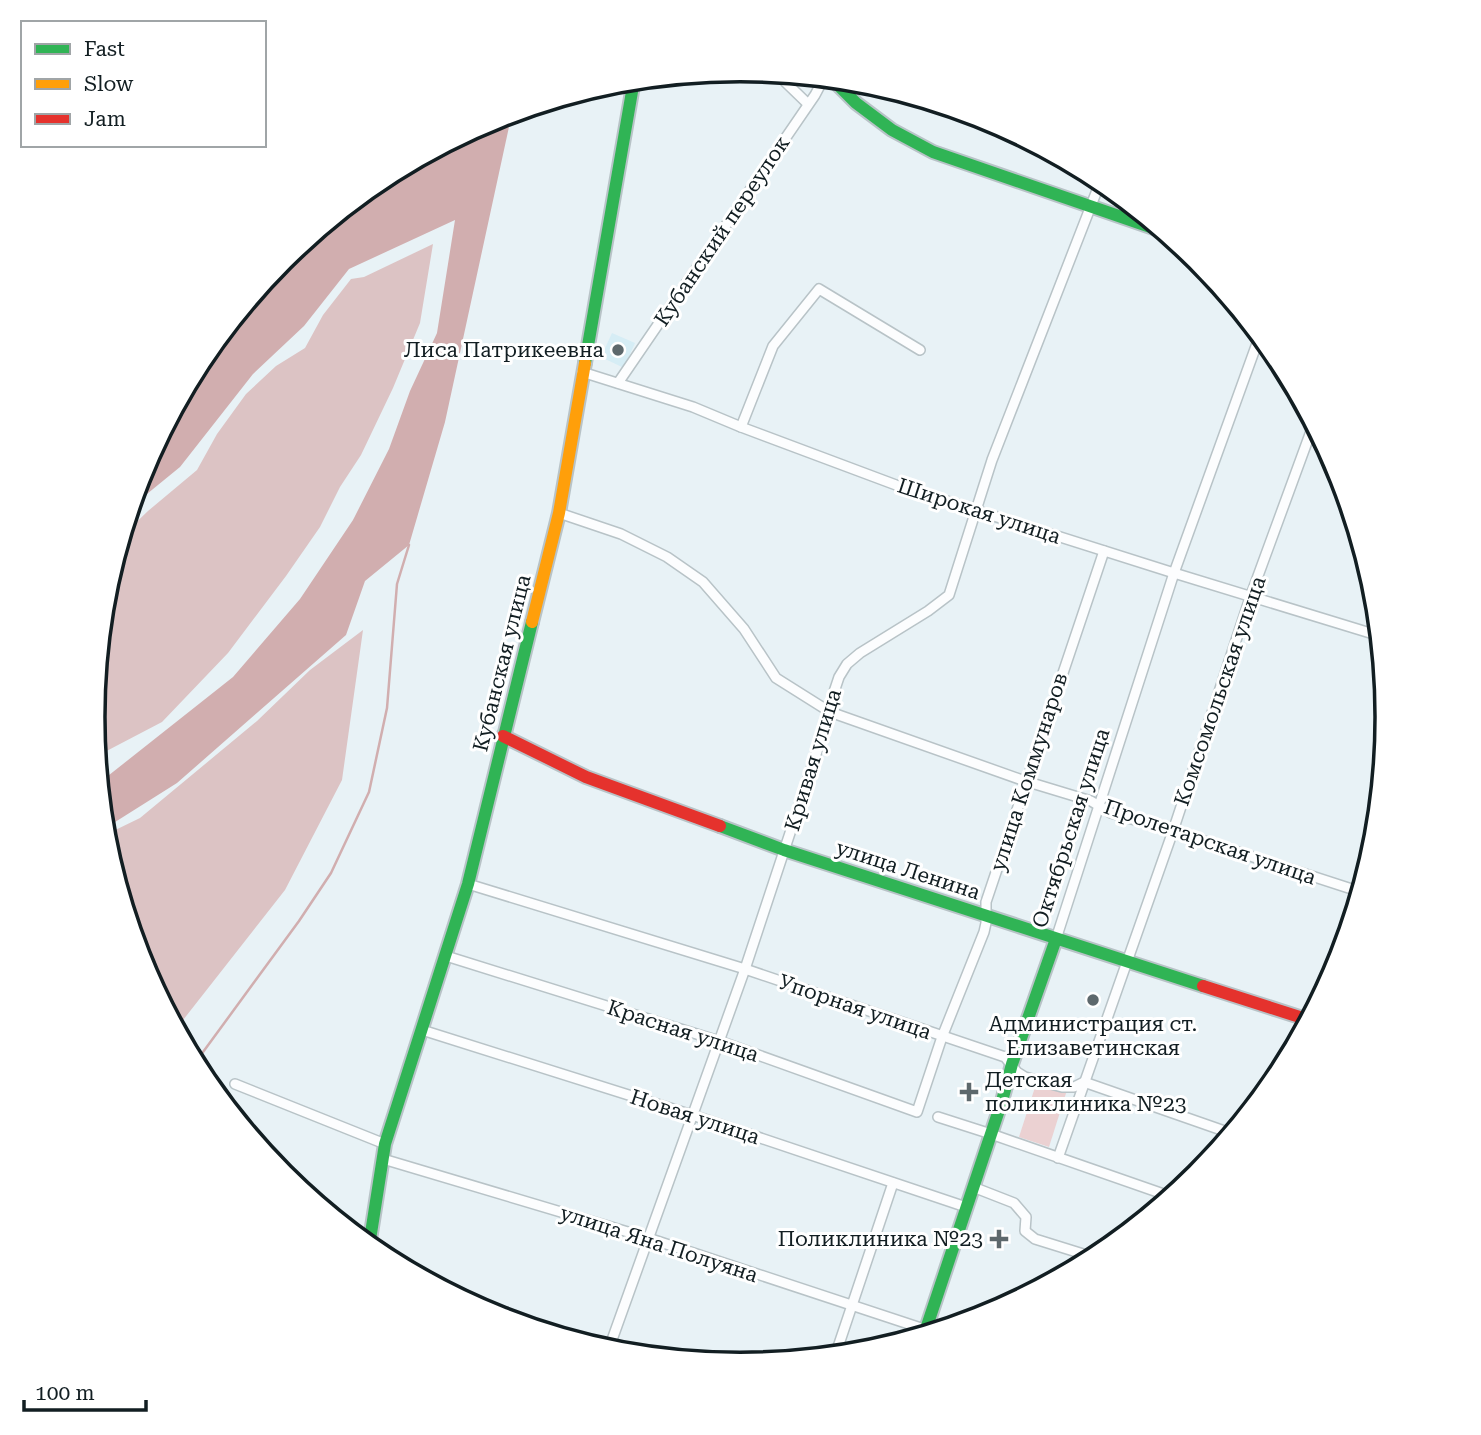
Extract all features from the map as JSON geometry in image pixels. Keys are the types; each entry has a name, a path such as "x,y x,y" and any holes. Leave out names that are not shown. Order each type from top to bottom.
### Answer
{"street":[{"path":"787,85 808,104"},
{"name":"Кубанский переулок","path":"618,383 818,88"},
{"path":"844,91 892,130 933,152 1137,222"},
{"name":"Кубанская улица","path":"371,1234 385,1144 468,884 559,513 632,92"},
{"name":"Кривая улица","path":"612,1340 744,969 830,712 839,677 847,664 860,653 949,595 992,460 1096,191"},
{"path":"741,427 774,346 819,289 920,350"},
{"name":"Октябрьская улица","path":"931,1323 1012,1064 1056,939 1174,573 1256,347"},
{"name":"Широкая улица","path":"582,372 693,407 896,485 1370,632"},
{"name":"Комсомольская улица","path":"1058,1158 1173,831 1251,596 1309,436"},
{"name":"Пролетарская улица","path":"559,513 621,534 667,557 703,582 744,629 776,678 830,712 1025,781 1091,801 1111,813 1352,889"},
{"name":"улица Коммунаров","path":"917,1112 984,932 986,902 1104,551"},
{"name":"улица Ленина","path":"503,736 586,777 784,850 1300,1017"},
{"name":"Упорная улица","path":"468,884 744,969 1005,1057 1024,1077 1062,1087 1073,1087 1084,1082 1223,1130"},
{"name":"Красная улица","path":"446,956 719,1041 917,1112"},
{"name":"Новая улица","path":"422,1030 692,1115 967,1207"},
{"path":"235,1084 385,1144"},
{"path":"937,1117 991,1133 1161,1193"},
{"name":"улица Яна Полуяна","path":"383,1159 648,1238 914,1328"},
{"path":"839,1345 893,1183"},
{"path":"973,1186 1014,1203 1026,1217 1025,1231 1035,1239 1081,1253"}],"shaded area":[{"path":"509,126 445,422 409,545 365,581 346,635 177,783 114,823 109,775 233,677 300,599 353,520 389,449 410,391 437,333 455,220 349,269 304,326 253,374 180,467 146,495 171,437 212,365 263,299 291,268 322,240 388,189 423,167"},
{"path":"433,244 420,323 361,455 340,487 320,527 228,653 162,722 107,751 105,718 111,635 117,594 136,522 197,470 217,434 246,394 276,366 305,348 323,315 351,279 364,277"},
{"name":"Лиса Патрикеевна","path":"612,333 635,343 624,368 601,357"},
{"path":"363,630 342,780 285,890 183,1021 139,922 115,830 140,818 257,721 310,670"},
{"path":"1037,1081 1067,1090 1049,1147 1019,1137"}],"waterway":[{"path":"202,1054 331,873 369,792 387,708 397,584 409,545"}],"traffic: fast":[{"path":"844,91 892,130 933,152 1137,223"},
{"path":"585,363 632,92"},
{"path":"371,1233 385,1144 468,884 532,622"},
{"path":"720,826 784,850 1203,986"},
{"path":"928,1324 1012,1064 1056,939"}],"traffic: slow":[{"path":"532,622 559,513 585,363"}],"traffic: jam":[{"path":"503,736 586,777 720,826"},
{"path":"1203,986 1300,1017"}],"place":[{"name":"Лиса Патрикеевна","path":"618,350"},
{"name":"Администрация ст. Елизаветинская","path":"1093,1000"},
{"name":"Детская поликлиника №23","path":"969,1092"},
{"name":"Поликлиника №23","path":"999,1239"}]}
